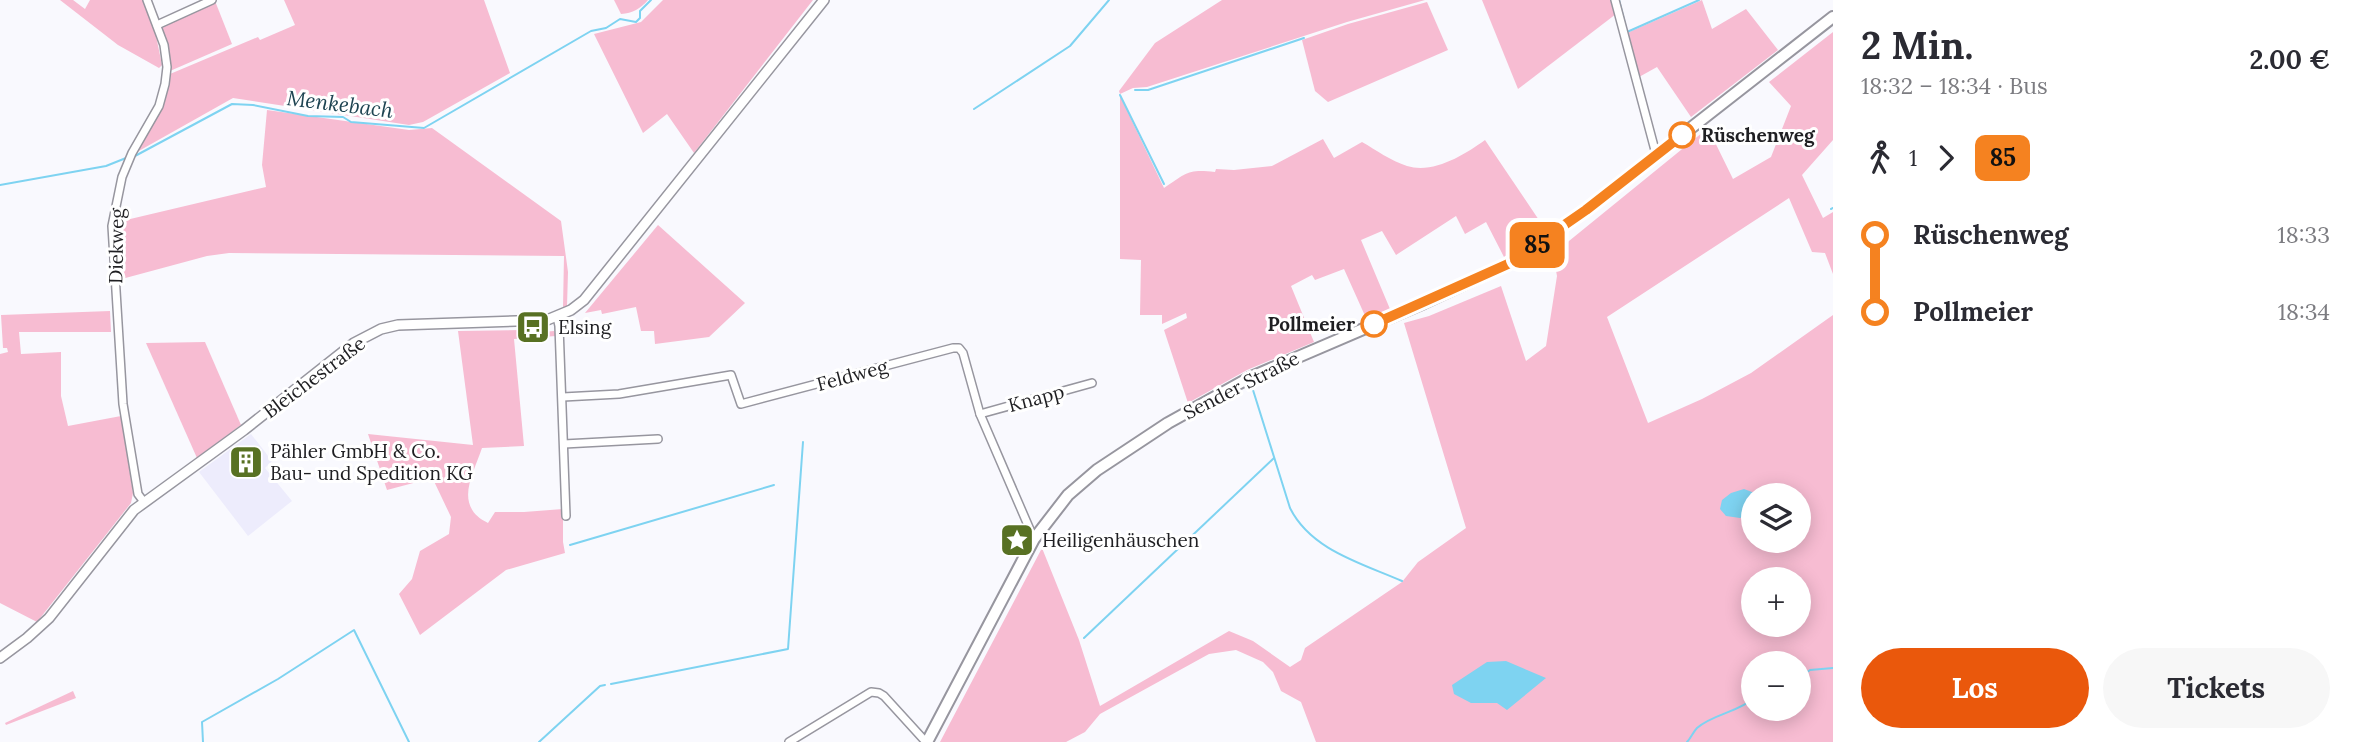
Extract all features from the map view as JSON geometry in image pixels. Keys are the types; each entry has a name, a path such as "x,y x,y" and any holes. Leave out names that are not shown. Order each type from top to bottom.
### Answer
{"main road":[{"name":"Sender Straße","path":"927,742 1034,539 1068,495 1097,470 1208,399 1284,361 1496,270 1534,247 1586,210 1833,17"}],"street":[{"name":"Diekweg","path":"144,502 138,494 123,404 112,226 118,188 132,153 159,106 165,84 167,67 164,46 147,0"},
{"path":"157,25 212,0"},
{"name":"Bleichestraße","path":"0,658 49,618 124,522 144,502 244,430 354,343 380,329 415,323 532,321 556,317 571,310 595,289 824,0"},
{"path":"1615,0 1656,154"},
{"path":"556,317 559,326 563,397 566,516"},
{"name":"Feldweg","path":"563,397 619,394 731,374 741,404 959,348 963,353 980,414 1034,539"},
{"name":"Knapp","path":"980,414 1092,383"},
{"path":"564,444 657,439"},
{"path":"789,742 871,692 884,696 927,742"}],"shaded area":[{"path":"60,0 73,0 85,9 90,0 143,0 155,31 162,65 159,68 118,45"},
{"path":"284,0 484,0 510,73 423,122 409,125 233,98 137,152 161,110 170,74 258,37 260,40 295,25"},
{"path":"614,0 648,0 636,10 621,14"},
{"path":"663,0 813,0 694,153 667,114 643,133 594,34 641,22"},
{"path":"1222,0 1425,0 1120,94 1119,91 1155,43"},
{"path":"1482,0 1613,0 1616,14 1518,89"},
{"path":"1702,0 1712,29 1746,9 1778,50 1691,117 1657,67 1639,77 1627,33"},
{"path":"215,1 232,44 170,71 162,30 165,24"},
{"path":"1427,2 1448,50 1328,102 1315,91 1302,40"},
{"path":"1833,32 1833,140 1802,175 1823,218 1833,212 1833,274 1825,253 1812,252 1789,198 1607,317 1648,423 1751,373 1833,315 1833,742 1316,742 1301,702 1281,691 1273,672 1263,662 1236,650 1209,654 1100,714 1085,732 1066,742 940,742 1042,548 1079,640 1100,706 1229,631 1253,641 1290,667 1301,660 1305,648 1402,582 1418,562 1466,528 1404,323 1429,316 1501,286 1526,361 1546,346 1557,276 1553,254 1708,128 1733,179 1771,157 1791,106 1769,82"},
{"path":"1120,96 1164,188 1193,172 1272,166 1323,139 1334,158 1362,142 1395,161 1417,168 1448,162 1485,140 1545,229 1504,257 1486,222 1465,234 1456,216 1396,255 1382,231 1361,240 1390,309 1366,318 1344,269 1315,280 1312,275 1291,286 1314,342 1247,370 1188,403 1164,330 1187,318 1186,313 1162,324 1162,315 1140,315 1141,260 1120,259"},
{"path":"267,110 409,130 432,128 561,221 568,272 567,306 563,307 564,256 229,253 207,256 118,280 116,225 126,220 266,187 262,165"},
{"path":"658,225 745,303 709,337 655,344 654,331 641,331 636,307 602,314 601,310 585,313"},
{"path":"110,311 111,332 19,332 21,354 61,352 61,396 68,426 121,416 133,493 131,503 37,622 0,603 0,354 8,352 7,348 3,348 1,315"},
{"path":"522,330 530,333 554,331 556,336 514,339 524,446 482,448 468,489 468,499 477,516 488,523 495,512 563,509 565,553 506,570 420,635 399,594 412,579 420,551 449,534 451,517 431,475 417,482 387,490 368,434 473,445 458,331"},
{"path":"205,342 241,425 197,458 146,343"},
{"path":"251,434 272,461 265,468 292,501 248,536 199,472"},
{"path":"73,691 76,698 6,725 5,723"}],"water":[{"path":"1741,490 1740,518 1726,516 1720,509 1722,500"},
{"path":"1506,661 1546,678 1507,710 1497,703 1471,703 1454,694 1452,685 1487,662"}],"waterway":[{"name":"Menkebach","path":"135,156 232,104 253,105 308,116 343,117 351,122 424,128 591,31 606,28 620,19 636,22 640,18 640,11 651,0"},
{"path":"974,109 1070,46 1109,0"},
{"path":"1619,0 1627,32 1699,0"},
{"path":"1135,90 1148,90 1304,38"},
{"path":"1120,95 1164,184"},
{"name":"Menkebach","path":"0,185 106,166 126,158"},
{"path":"1253,390 1290,508 1299,522 1311,535 1338,554 1402,581"},
{"path":"611,684 788,649 803,442"},
{"path":"1084,638 1274,458"},
{"path":"570,545 774,485"},
{"path":"203,742 202,722 278,679 354,630 409,742"},
{"path":"1811,670 1833,668"},
{"path":"539,742 600,686 605,685"},
{"path":"1687,742 1703,723 1741,707"}],"bus line":[{"name":"85","path":"1374,324 1508,264 1586,210 1682,135"}],"place":[{"name":"Rüschenweg","path":"1682,135"},
{"name":"Pollmeier","path":"1374,324"},
{"name":"Elsing","path":"533,327"},
{"name":"Pähler GmbH & Co. Bau- und Spedition KG","path":"246,462"},
{"name":"Heiligenhäuschen","path":"1017,540"}]}
